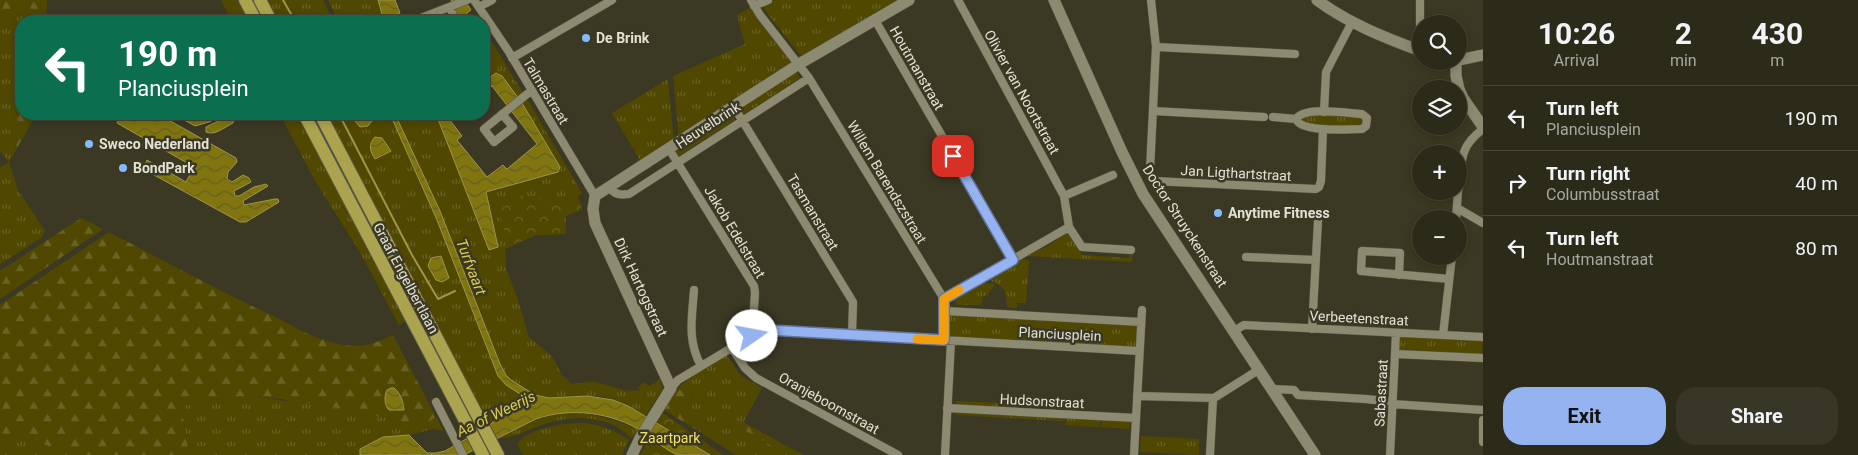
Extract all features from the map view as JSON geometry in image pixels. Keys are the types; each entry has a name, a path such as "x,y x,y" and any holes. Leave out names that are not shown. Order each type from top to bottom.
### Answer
{"main road":[{"path":"245,0 253,15"},
{"path":"260,0 268,15"},
{"name":"Graaf Engelbertlaan","path":"307,120 481,452"},
{"name":"Graaf Engelbertlaan","path":"323,120 498,455"}],"street":[{"path":"428,15 466,0"},
{"name":"Talmastraat","path":"474,0 484,15"},
{"path":"479,7 492,0"},
{"path":"512,58 612,0"},
{"path":"768,0 752,3 809,78"},
{"name":"Heuvelbrink","path":"595,196 800,64 908,0"},
{"name":"Olivier van Noortstraat","path":"958,0 1064,196 1069,227"},
{"name":"Doctor Struyckenstraat","path":"1054,0 1136,180 1315,455"},
{"path":"1151,0 1156,47 1153,111 1264,117"},
{"path":"1317,0 1352,22 1412,48"},
{"path":"1420,0 1420,15"},
{"path":"451,6 453,15"},
{"name":"Houtmanstraat","path":"875,20 1013,260"},
{"path":"1324,112 1326,72 1352,22"},
{"name":"Talmastraat","path":"490,24 595,196"},
{"path":"1156,47 1296,54"},
{"path":"1467,59 1483,55"},
{"name":"Heuvelbrink","path":"609,187 619,195 629,194 809,78"},
{"name":"Willem Barendszstraat","path":"809,78 944,299"},
{"path":"502,114 532,90"},
{"path":"1467,104 1483,128 1471,138 1467,145"},
{"name":"Tasmanstraat","path":"734,107 853,302 852,335"},
{"name":"Jan Ligthartstraat","path":"1153,111 1150,170 1152,179 1160,182 1313,190 1319,187 1323,129"},
{"path":"1308,111 1362,114 1367,118 1367,122 1366,126 1362,129 1323,129 1303,127 1297,123 1296,119 1299,114 1308,111"},
{"path":"1273,117 1296,119"},
{"name":"Jakob Edelstraat","path":"669,149 754,286 752,336"},
{"path":"1064,196 1113,175"},
{"name":"Dirk Hartogstraat","path":"595,196 593,209 595,223 671,388"},
{"path":"1458,200 1457,208 1483,223"},
{"path":"1312,329 1318,221"},
{"path":"945,455 947,340 943,334 944,299 1069,227 1082,248 1131,250"},
{"path":"1399,275 1400,254 1362,251 1361,271 1399,275 1449,279"},
{"path":"1246,256 1316,260"},
{"path":"1443,335 1451,265"},
{"path":"694,290 691,334 694,351 701,366"},
{"path":"1134,455 1142,310"},
{"name":"Planciusplein","path":"945,311 1141,322"},
{"name":"Verbeetenstraat","path":"1234,331 1244,325 1443,335 1483,335"},
{"name":"Planciusplein","path":"671,388 678,380 701,366 761,331 769,330 1139,352"},
{"name":"Sabastraat","path":"1390,455 1396,333"},
{"name":"Oranjeboomstraat","path":"732,348 745,368 756,378 898,455"},
{"path":"1395,354 1483,358"},
{"path":"1137,396 1213,399 1260,369"},
{"path":"632,455 640,438 671,388"},
{"path":"1273,388 1294,390 1298,395 1483,410"},
{"path":"1210,455 1213,399"},
{"path":"436,402 463,455"},
{"name":"Hudsonstraat","path":"947,408 1136,418"},
{"path":"1483,420 1483,442"}],"green space":[{"path":"0,0 13,0 12,13 0,12"},
{"path":"13,0 31,0 30,15 15,15 15,120 18,120 15,152 9,162 0,151 0,12 12,13"},
{"path":"31,0 47,0 46,15 30,15"},
{"path":"221,0 240,0 248,15 229,15"},
{"path":"264,0 323,0 330,15 272,15"},
{"path":"328,0 378,0 382,15 336,15"},
{"path":"774,0 901,0 802,57 764,9 764,5"},
{"path":"750,8 794,65 679,138 673,76 745,44 737,15"},
{"path":"490,39 523,93 518,97 502,76 498,73 490,76"},
{"path":"796,72 800,78 741,116 737,110"},
{"path":"668,79 674,142 641,162 612,113"},
{"path":"527,99 582,193 578,196 582,209 566,216 566,234 536,235 505,249 506,268 529,337 552,356 562,375 572,384 592,382 634,391 641,390 638,388 643,382 649,386 657,382 659,378 663,389 645,416 617,401 605,397 586,395 548,398 533,395 526,392 508,377 500,364 440,211 398,120 438,120 489,250 486,193 558,172 560,167 522,103"},
{"path":"731,114 735,120 679,156 675,150"},
{"path":"1305,114 1360,117 1364,123 1359,127 1306,124 1302,120"},
{"path":"18,120 33,120 15,152"},
{"path":"283,120 302,120 408,320 399,325 361,254 314,179"},
{"path":"327,120 393,120 437,220 494,367 506,385 533,402 533,404 496,420 487,427"},
{"path":"9,162 18,190 45,231 41,238 0,264 0,168"},
{"path":"522,195 549,199 550,206 555,206 558,200 578,202 582,209 566,216 566,234 536,235 508,247 499,210"},
{"path":"81,218 103,229 0,299 0,271"},
{"path":"109,232 212,286 322,340 360,346 380,341 393,335 436,417 425,424 404,422 319,404 255,396 189,402 182,410 189,455 83,455 0,433 0,305","holes":["394,388 398,410 389,410 385,402 389,389"]},
{"path":"1068,233 1076,246 1081,249 1081,255 1129,258 1130,251 1133,251 1132,262 1029,256 1029,252 1043,249 1062,237 1061,234"},
{"path":"1022,259 1029,260 1026,303 1017,303 1017,308 1007,307 1003,288 987,277"},
{"path":"978,282 995,284 988,294 989,297 987,295 982,297 983,300 980,305 957,305 952,297"},
{"path":"950,315 1136,324 1138,326 1137,345 1134,348 950,338 947,327"},
{"path":"1400,336 1483,341 1482,355 1399,351"},
{"path":"726,354 741,376 762,388 744,421 742,429 789,455 736,455 698,431 703,423 699,415 690,416 686,411 693,395 677,389 698,371"},
{"path":"677,389 693,394 686,411 690,416 699,415 702,418 703,423 698,431 664,410"},
{"path":"255,396 319,404 404,422 425,424 436,417 444,431 433,429 409,435 383,437 360,448 360,455 189,455 182,410 189,402"},
{"path":"956,401 1024,404 1023,411 955,407"},
{"path":"955,410 1052,416 1063,418 1063,421 955,415"},
{"path":"570,412 604,418 638,429 632,438 616,426 603,421 572,418 541,425 511,437 499,438 542,418"},
{"name":"Zaartpark","path":"663,413 723,455 640,455"},
{"path":"1066,417 1087,418 1087,420 1100,419 1100,427 1065,425"},
{"path":"1102,419 1131,420 1130,429 1101,427"},
{"path":"577,423 604,427 629,440 622,455 523,455 517,444 536,431 553,426"},
{"path":"745,423 803,455 789,455 742,429"},
{"path":"0,433 83,455 0,455"},
{"path":"1141,436 1199,439 1199,455 1140,452"}],"water":[{"path":"378,0 395,0 400,13 382,15"},
{"path":"451,0 464,0 471,10 466,15 457,15"},
{"path":"496,73 502,76 522,103 560,167 558,172 486,192 498,247 489,250 438,120 450,120 462,136 457,140 487,177 503,165 507,169 537,144 492,86 490,88 490,77"},
{"path":"119,120 169,120 236,158 237,162 228,172 227,179 232,182 243,175 249,178 251,182 234,191 235,196 239,196 254,187 266,184 268,186 243,201 244,205 275,199 278,199 279,202 246,222 240,222 143,169 147,160 186,182 194,167 117,123"},
{"path":"184,120 213,120 209,122 195,126"},
{"path":"221,120 234,120 233,123 213,133 206,132 206,127"},
{"path":"376,120 372,121 368,126 360,127 355,121"},
{"path":"393,120 398,120 440,211 506,375 535,395 549,398 588,396 613,400 628,406 710,455 675,454 643,432 618,420 591,414 563,413 536,419 464,455 360,455 360,449 383,437 409,435 427,453 445,451 496,420 534,403 506,385 498,376 437,220"},
{"path":"375,137 382,138 391,151 375,159 370,148 371,142"},
{"path":"441,256 449,278 442,282 436,280 428,266 431,258"},
{"path":"394,388 400,395 404,410 389,410 387,408 385,395 387,390"}],"waterway":[{"path":"283,0 292,15"},
{"path":"342,120 412,255 438,299 455,291"}],"slow traffic":[{"path":"917,339 944,340 944,299 959,290"}],"place":[{"name":"De Brink","path":"586,38"},
{"name":"Sweco Nederland","path":"89,144"},
{"name":"BondPark","path":"123,168"},
{"name":"Anytime Fitness","path":"1218,213"}],"route":[{"path":"752,336 761,331 769,330 944,340 944,299 1013,260 953,156"}],"water label":[{"name":"Turfvaart","path":"471,267"},
{"name":"Aa of Weerijs","path":"496,414"}]}
